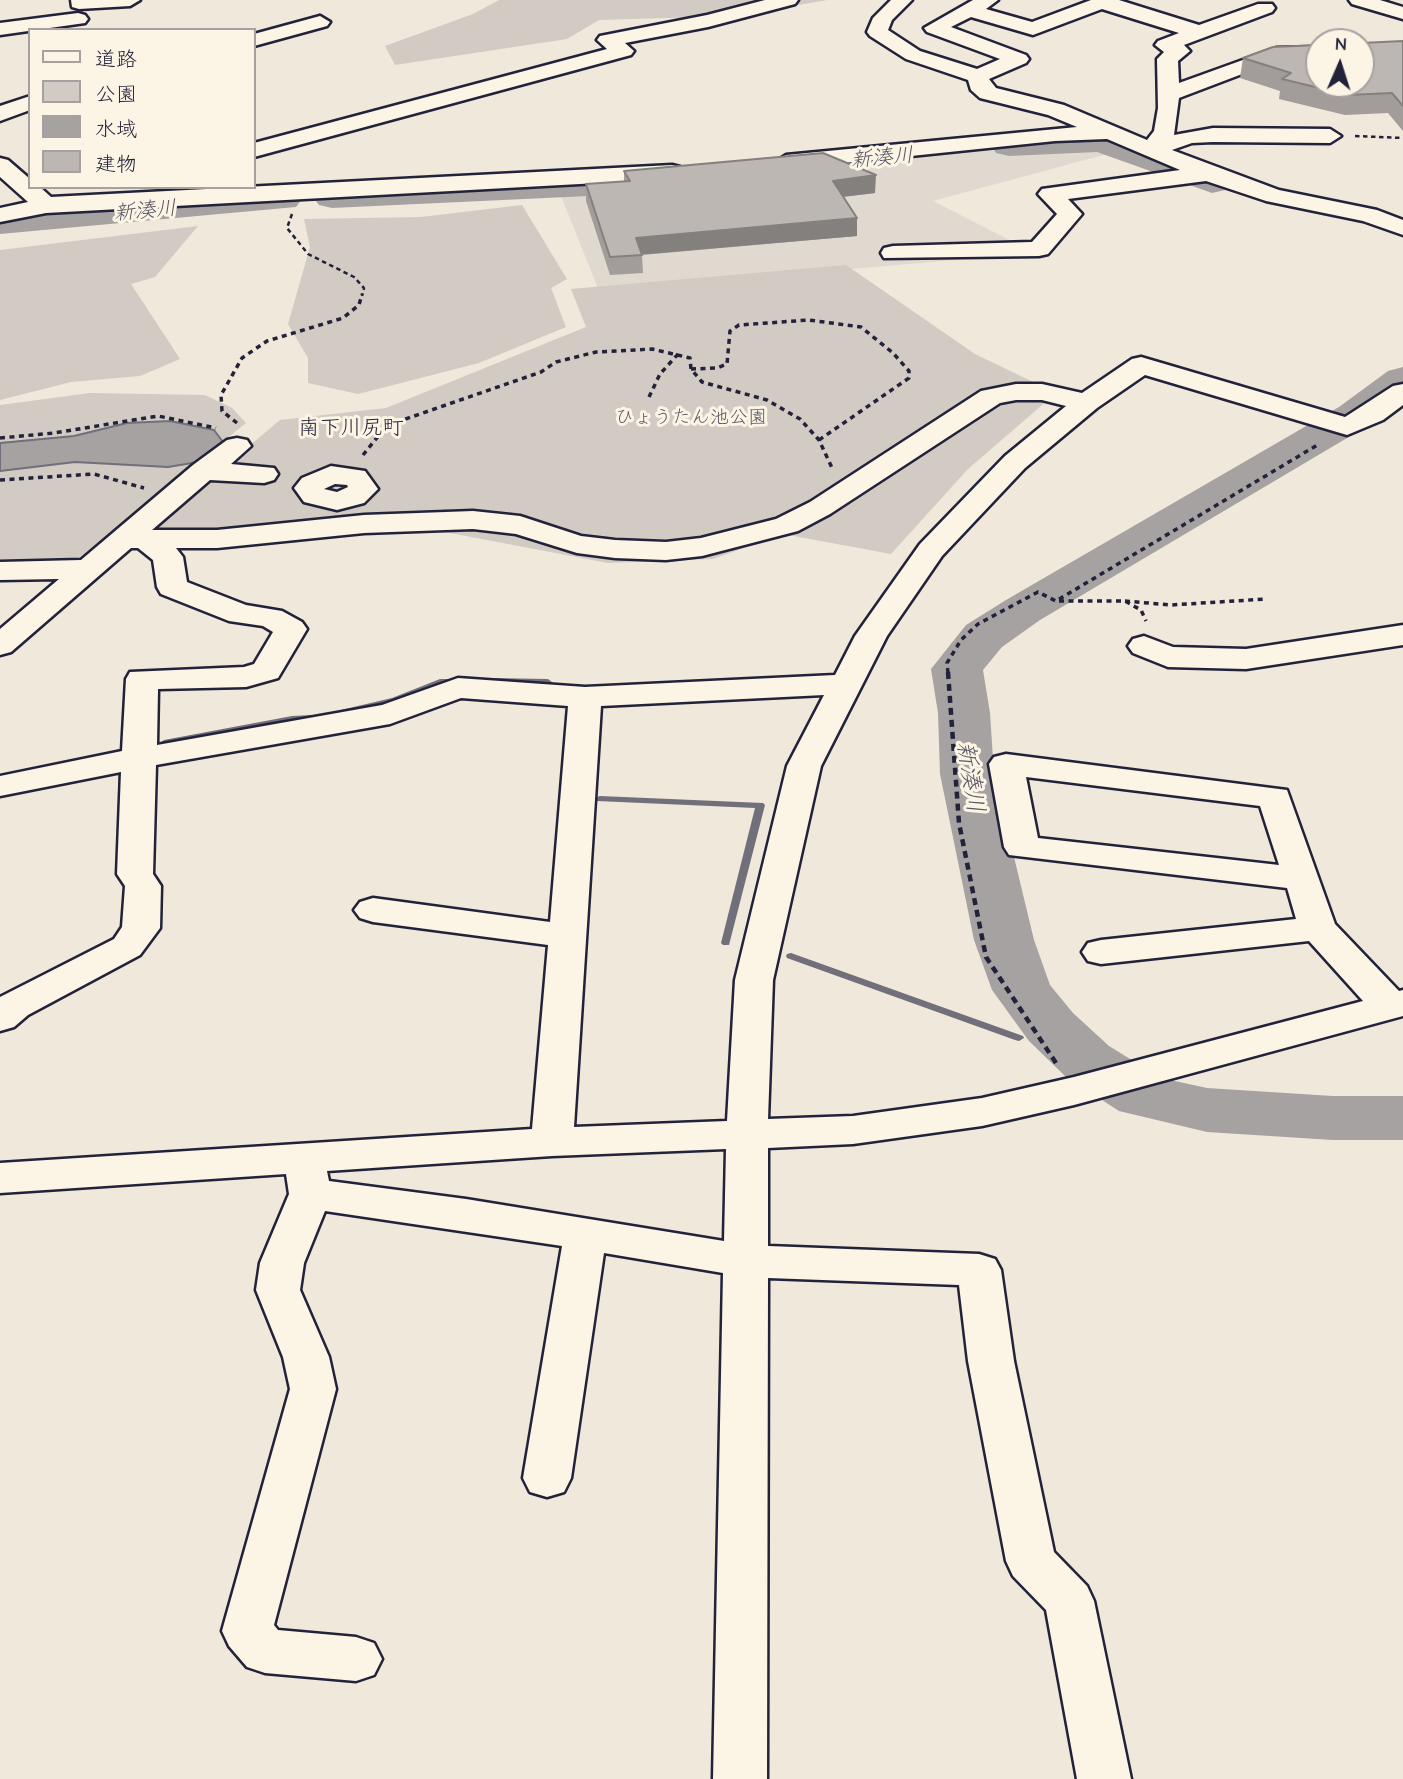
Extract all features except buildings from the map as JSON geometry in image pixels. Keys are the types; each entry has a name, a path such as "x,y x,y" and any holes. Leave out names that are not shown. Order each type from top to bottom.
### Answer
{"street":[{"path":"0,29 130,0"},
{"path":"256,149 624,51 607,40 708,21 788,0"},
{"path":"902,0 883,18 877,32 913,55 978,76 1018,59 934,28 988,0"},
{"path":"1151,150 1165,131 1167,59 1180,51 1165,45 1265,8 1237,0"},
{"path":"1359,0 1403,13"},
{"path":"969,10 1033,29 1106,1 1199,32"},
{"path":"256,39 320,22"},
{"path":"1168,94 1276,54 1305,53"},
{"path":"978,76 979,85 988,93 1056,110 1105,133 1151,150 1199,175 1274,196 1368,215 1403,228"},
{"path":"2,111 28,103"},
{"path":"764,164 1055,134 1105,133"},
{"path":"1151,150 1189,137 1213,135 1329,136"},
{"path":"0,165 47,206 699,170"},
{"path":"893,253 1039,249 1070,214 1050,194 1199,175"},
{"path":"0,215 110,189"},
{"path":"740,1779 748,1261 747,1136 757,967 804,766 871,636 931,550 1015,462 1087,402 1141,365 1341,426 1373,414 1403,392"},
{"path":"135,540 217,539 363,524 473,520 520,525 577,544 666,551 745,539 787,525 843,494 991,397 1016,392 1042,392 1087,402"},
{"path":"0,645 88,569 135,540 173,497 237,446"},
{"path":"203,471 264,474"},
{"path":"0,1018 14,1006 127,947 141,928 143,886 135,874 142,680 246,677 256,674 266,670 291,629 271,618 240,614 172,587 168,557 135,540"},
{"path":"0,571 88,569"},
{"path":"1144,646 1168,657 1247,659 1403,635"},
{"path":"0,786 390,713 458,688 585,697 845,684"},
{"path":"552,1142 585,697"},
{"path":"1301,879 1022,847 1006,764 1275,797 1318,928 1397,1005"},
{"path":"373,910 568,936"},
{"path":"1101,951 1318,928"},
{"path":"0,1178 307,1175 552,1142 853,1130 982,1112 1117,1080 1397,1005"},
{"path":"307,1175 466,1214 585,1236 748,1261 979,1270 991,1361 1031,1561 1069,1601 1104,1779"},
{"path":"307,1175 282,1263 278,1290 306,1357 313,1389 304,1430 247,1631 265,1651 356,1659"},
{"path":"547,1478 585,1236"}],"path":[{"path":"1329,136 1403,138"},
{"path":"0,438 54,433 125,419 158,416 214,426 237,446 249,432 222,411 221,395 242,358 267,341 343,318 359,305 364,288 354,277 308,254 288,228 298,193"},
{"path":"691,369 717,369 727,364 730,331 739,325 809,320 861,327 893,353 909,371 909,378 819,440"},
{"path":"348,475 384,429 394,423 541,372 556,362 596,352 635,348 678,353 690,358 691,369 702,382 776,404 800,419 819,440 843,494"},
{"path":"649,397 660,374 678,353"},
{"path":"1055,601 1341,426"},
{"path":"0,480 94,474 173,497"},
{"path":"1040,593 1055,601 1125,601 1171,605 1266,599"},
{"path":"1125,601 1141,610 1145,619 1148,628 1144,646"}],"shaded area":[{"path":"1060,143 1118,151 933,201 1035,253 599,291 559,191"}],"green space":[{"path":"499,0 827,0 735,16 599,20 567,39 395,65 385,46 473,14"},
{"path":"522,205 567,279 551,288 566,327 479,363 358,394 308,383 308,358 288,324 310,247 304,219 421,217"},
{"path":"198,226 155,277 131,284 180,359 140,376 71,382 0,400 0,250"},
{"name":"ひょうたん池公園","path":"846,265 975,354 1056,393 968,469 891,554 783,534 713,559 608,563 429,529 316,538 139,539 280,420 386,408 586,327 571,289"},
{"path":"90,393 205,395 232,408 246,423 77,559 0,561 0,405"}],"water":[{"path":"170,421 214,430 223,442 198,462 168,467 75,462 0,471 0,443 74,436 127,423"}],"waterway":[{"name":"新湊川","path":"1009,145 1099,141 1150,156 1212,182"},
{"name":"新湊川","path":"332,197 588,185 703,175"},
{"name":"新湊川","path":"0,223 115,210 283,199"},
{"name":"新湊川","path":"1403,380 1354,416 1023,610 984,636 957,669 964,713 967,774 1004,940 1022,990 1051,1027 1087,1061 1142,1096 1207,1110 1333,1118 1403,1118"},
{"path":"489,681 548,682"},
{"path":"344,712 395,700 440,682 457,682"},
{"path":"164,743 292,719 312,718"},
{"path":"600,799 760,805 726,943"},
{"path":"791,956 1019,1038"},
{"name":"新湊川","path":"1070,1055 1087,1061"}],"district":[{"name":"南下川尻町","path":"351,428"}]}
